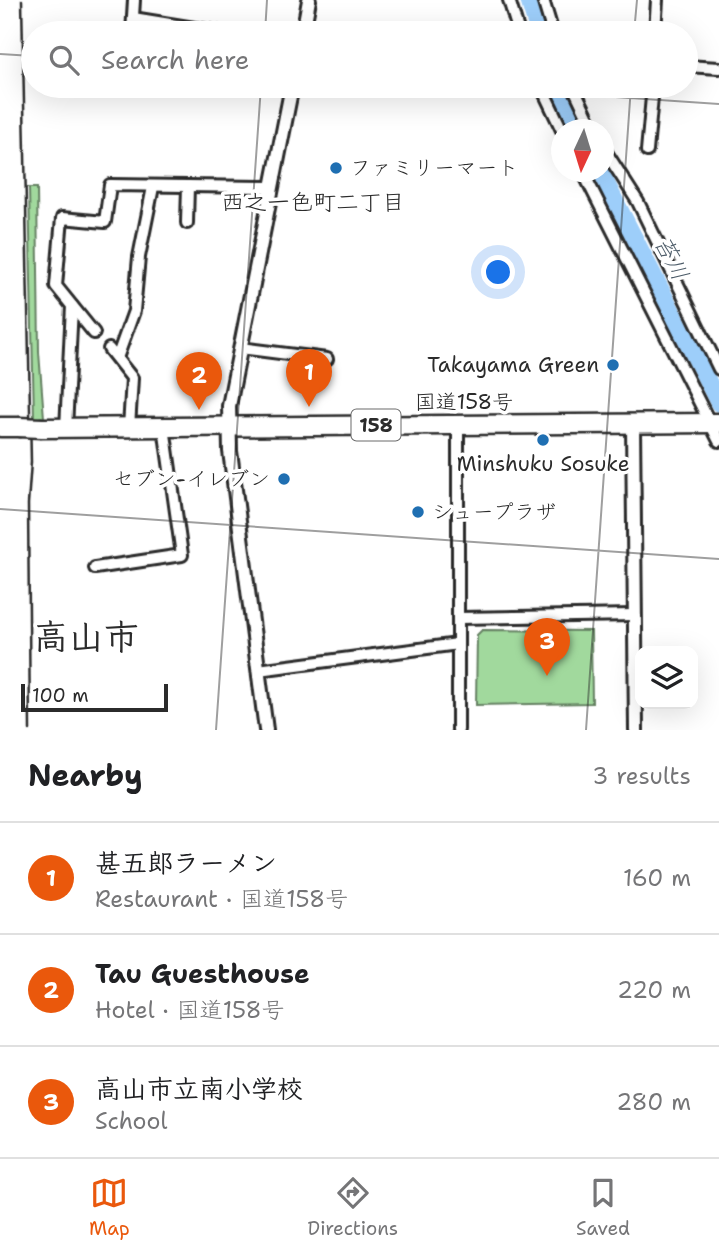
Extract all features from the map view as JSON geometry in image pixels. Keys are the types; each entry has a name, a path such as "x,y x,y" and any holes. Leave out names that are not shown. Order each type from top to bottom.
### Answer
{"highway":[{"name":"国道158号","path":"9,427 66,429 633,424 716,428"}],"street":[{"path":"133,21 134,0"},
{"path":"305,21 309,0"},
{"path":"509,0 515,21"},
{"path":"543,0 549,21"},
{"path":"656,21 657,0"},
{"path":"133,18 151,21"},
{"path":"698,67 719,68"},
{"path":"266,730 229,427 229,406 289,98"},
{"path":"547,98 557,119"},
{"path":"579,98 589,119"},
{"path":"647,151 652,98"},
{"path":"614,166 650,225 719,369"},
{"path":"588,182 716,428"},
{"path":"94,333 56,286 62,218 105,222 110,186 270,187"},
{"path":"187,223 188,186"},
{"path":"130,428 132,378 113,353 135,305 139,257 153,187"},
{"path":"66,429 69,320 72,306"},
{"path":"240,348 327,359"},
{"path":"458,424 458,730"},
{"path":"633,424 636,730"},
{"path":"95,568 182,555 164,428"},
{"path":"458,618 635,615"},
{"path":"258,670 458,644"}],"green space":[{"path":"29,188 37,188 39,352 44,418 34,418"},
{"path":"482,630 591,631 592,703 476,705 477,635"}],"waterway":[{"name":"苔川","path":"529,0 535,21"},
{"name":"苔川","path":"563,98 574,119"},
{"name":"苔川","path":"605,182 719,403"}],"railway":[{"path":"22,0 22,21"},
{"path":"24,98 31,462 28,504 30,730"}],"place":[{"name":"ファミリーマート","path":"336,168"},
{"name":"Takayama Green","path":"613,365"},
{"name":"甚五郎ラーメン","path":"309,407"},
{"name":"Tau Guesthouse","path":"199,410"},
{"name":"Minshuku Sosuke","path":"543,440"},
{"name":"セブン-イレブン","path":"284,479"},
{"name":"シュープラザ","path":"418,512"},
{"name":"高山市立南小学校","path":"547,676"}],"district":[{"name":"西之一色町二丁目","path":"313,202"},
{"name":"高山市","path":"86,636"}]}
